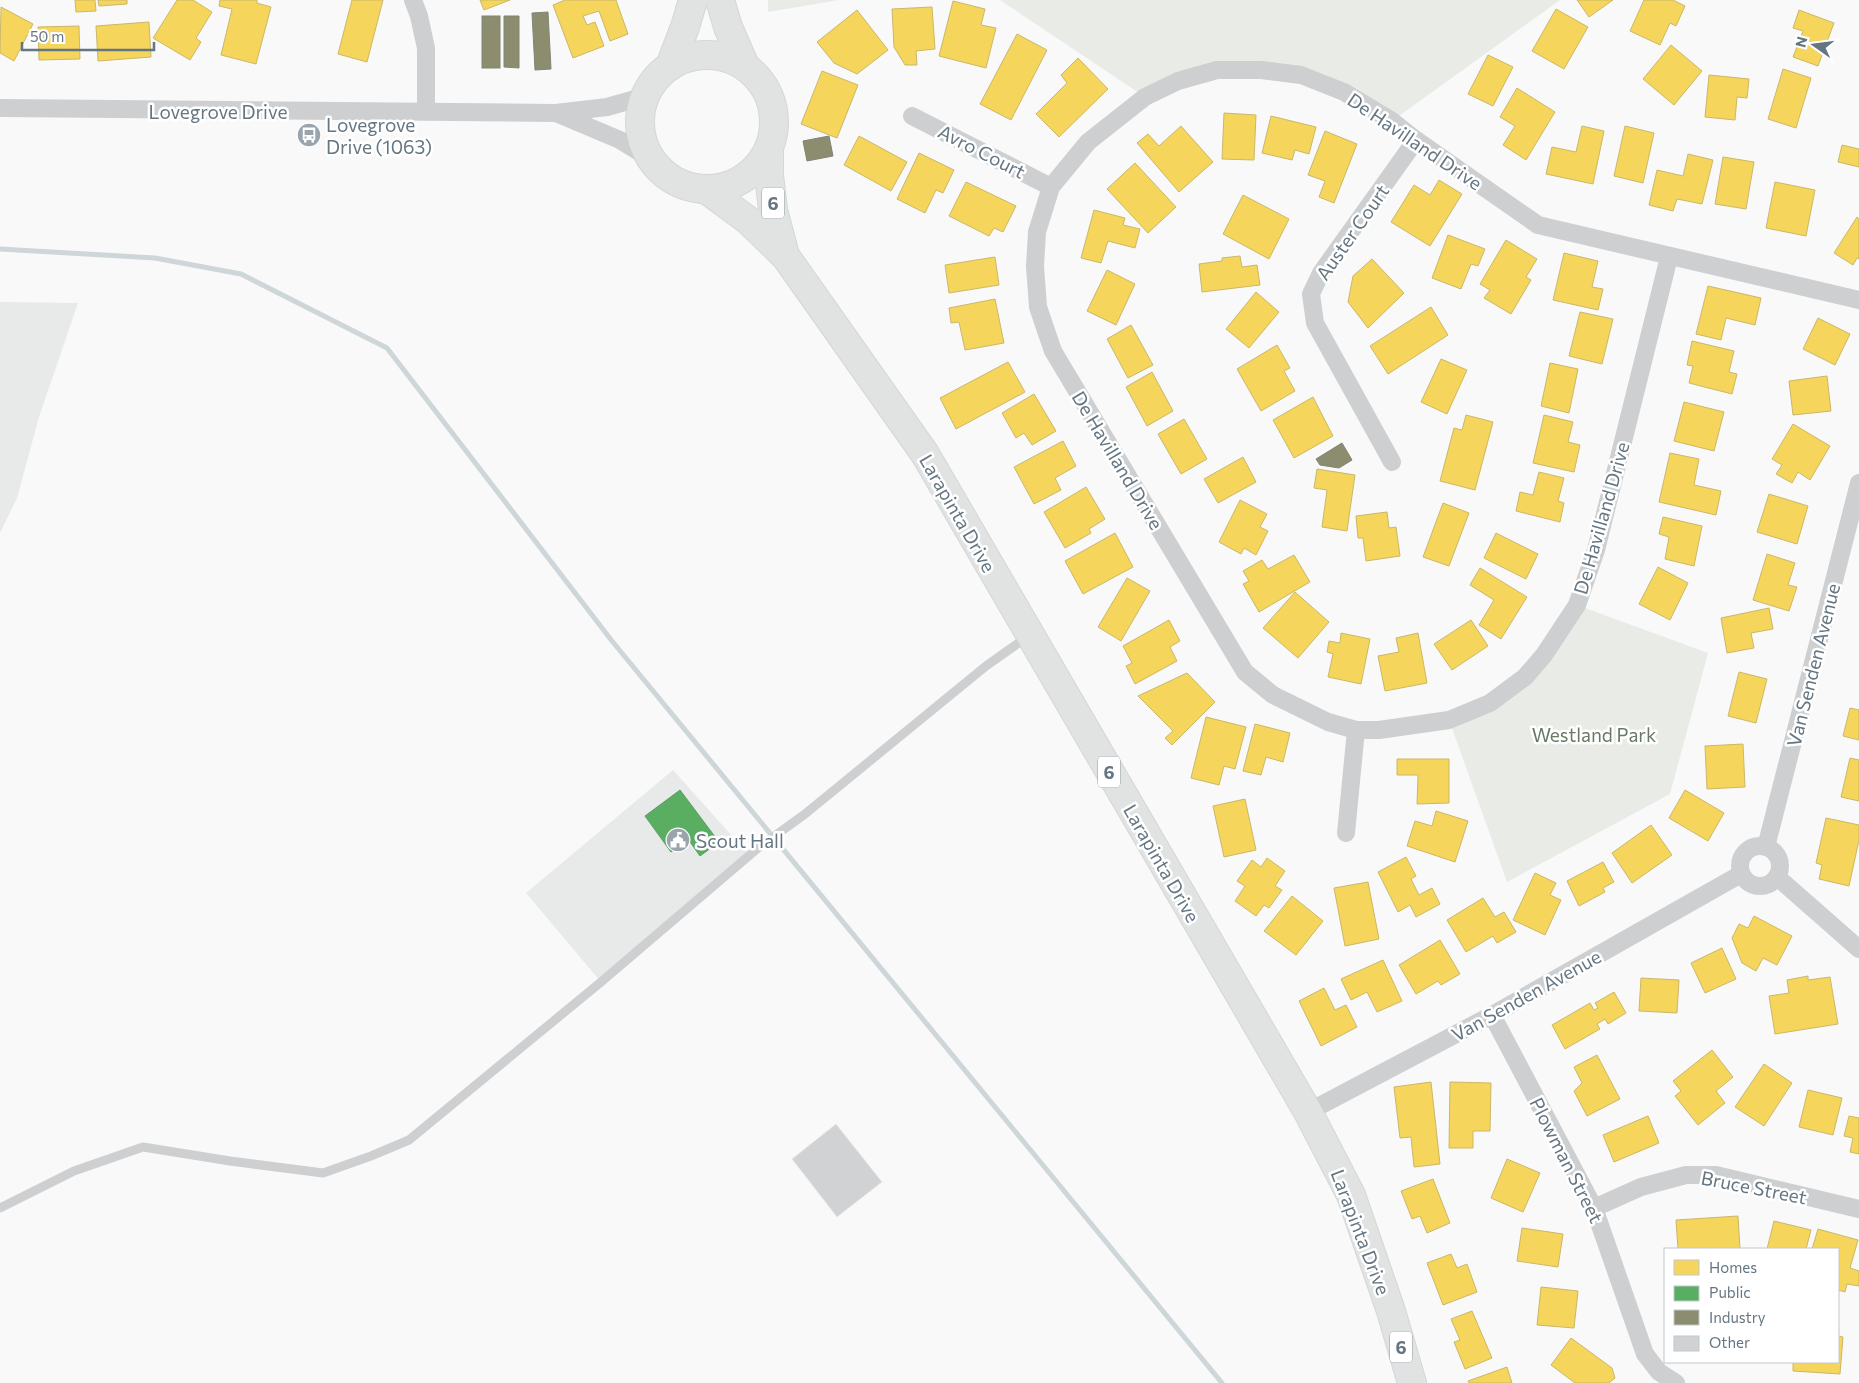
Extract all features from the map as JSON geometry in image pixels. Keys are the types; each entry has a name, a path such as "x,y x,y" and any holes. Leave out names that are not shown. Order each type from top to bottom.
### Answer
{"main road":[{"name":"6","path":"670,66 686,27 693,0"},
{"name":"6","path":"720,0 728,27 745,66"},
{"name":"6","path":"708,55 721,56 745,66 755,74 763,85 773,109 774,122 769,148 754,170 744,178 733,184 707,190 694,188 676,181 660,170 651,160 643,141 640,122 646,96 660,74 670,66 682,60 708,55"},
{"name":"Larapinta Drive","path":"769,148 773,210 786,257"},
{"name":"Larapinta Drive","path":"707,190 749,221 786,257 925,454 1029,636 1308,1112 1351,1195 1391,1311 1412,1383"},
{"name":"Larapinta Drive","path":"1391,1311 1401,1383"}],"street":[{"path":"413,0 419,16 426,48 426,111"},
{"name":"De Havilland Drive","path":"1669,257 1596,550 1577,605 1544,655 1525,677 1490,703 1448,720 1379,730 1356,730 1328,722 1273,695 1244,672 1054,350 1038,307 1036,266 1037,232 1052,187 1088,142 1145,97 1178,81 1217,70 1261,70 1301,75 1344,92 1392,121 1416,140 1538,225 1859,300"},
{"name":"Lovegrove Drive","path":"0,108 556,113 607,107 646,96"},
{"name":"Lovegrove Drive","path":"556,113 620,140 651,160"},
{"name":"Avro Court","path":"912,116 1052,187"},
{"name":"Auster Court","path":"1392,462 1315,323 1311,294 1321,273 1416,140"},
{"name":"Van Senden Avenue","path":"1766,847 1859,482"},
{"path":"1346,833 1356,730"},
{"path":"1766,847 1776,854 1780,868 1777,877 1770,883 1761,886 1753,885 1746,881 1741,874 1740,861 1750,848 1766,847"},
{"name":"Van Senden Avenue","path":"1308,1112 1492,1015 1741,874"},
{"path":"1777,877 1859,949"},
{"name":"Plowman Street","path":"1492,1015 1594,1208 1645,1354 1659,1372 1676,1383"},
{"name":"Bruce Street","path":"1594,1208 1641,1187 1686,1175 1716,1175 1859,1209"}],"lane":[{"path":"0,1208 74,1171 143,1147 230,1161 323,1172 371,1156 409,1140 601,982 758,848 805,814 986,666 1029,636"}],"shaded area":[{"path":"0,302 78,303 39,417 17,498 0,533"},
{"path":"673,770 750,856 601,982 526,893"}],"green space":[{"path":"768,0 839,0 768,12"},
{"path":"1000,0 1560,0 1392,121 1301,75 1217,70 1145,97"},
{"name":"Westland Park","path":"1577,605 1708,653 1670,794 1507,882 1449,720 1525,677"}],"building: Homes":[{"path":"75,0 95,0 96,11 76,12"},
{"path":"98,0 127,0 127,4 99,6"},
{"path":"177,0 193,0 212,12 196,38 201,42 190,60 153,38"},
{"path":"220,0 257,0 257,3 271,7 256,64 221,55 232,9 219,6"},
{"path":"352,0 383,0 367,62 338,54"},
{"path":"480,0 510,0 484,10"},
{"path":"565,0 616,0 628,34 610,41 599,11 583,16 587,25 595,22 604,46 573,58 553,5"},
{"path":"1577,0 1613,0 1589,17"},
{"path":"1644,0 1673,0 1685,6 1676,26 1670,23 1660,45 1630,31"},
{"path":"953,1 985,9 981,25 996,28 986,68 939,56"},
{"path":"1,7 33,24 14,61 0,53"},
{"path":"932,7 935,49 916,51 917,65 905,65 894,47 892,9"},
{"path":"1556,9 1588,27 1564,69 1532,51"},
{"path":"857,10 888,50 857,74 834,63 817,42"},
{"path":"1799,10 1834,23 1818,66 1793,57 1803,31 1793,28"},
{"path":"149,22 151,57 98,61 96,26"},
{"path":"79,26 80,59 39,60 38,27"},
{"path":"1017,34 1047,50 1011,120 980,104"},
{"path":"1671,45 1702,71 1674,105 1643,79"},
{"path":"1488,55 1513,67 1493,106 1468,94"},
{"path":"1078,58 1108,89 1059,137 1036,114 1067,83 1061,75"},
{"path":"1783,69 1811,78 1796,128 1768,119"},
{"path":"822,71 858,85 837,138 801,124"},
{"path":"1709,75 1749,79 1747,98 1737,97 1735,120 1705,117"},
{"path":"1517,88 1555,112 1526,160 1503,145 1515,126 1500,117"},
{"path":"1224,113 1256,115 1254,160 1222,159"},
{"path":"1271,116 1316,127 1309,154 1295,150 1292,160 1262,153"},
{"path":"1181,126 1213,162 1179,192 1137,143 1148,134 1159,146"},
{"path":"1582,126 1604,131 1593,184 1546,174 1552,147 1576,152"},
{"path":"1625,126 1654,133 1643,183 1614,176"},
{"path":"1325,131 1357,144 1334,203 1319,197 1325,181 1308,175"},
{"path":"859,136 907,162 891,191 844,165"},
{"path":"1842,145 1859,149 1859,167 1838,162"},
{"path":"919,153 954,170 943,193 936,190 925,213 897,199"},
{"path":"1688,154 1713,160 1702,204 1677,199 1673,211 1649,205 1657,170 1683,176"},
{"path":"1723,157 1754,162 1746,209 1715,204"},
{"path":"1135,163 1176,207 1148,233 1107,189"},
{"path":"1439,180 1462,194 1430,246 1391,222 1414,185 1430,195"},
{"path":"966,182 1016,206 1003,232 994,228 989,236 949,216"},
{"path":"1775,182 1815,190 1806,236 1766,228"},
{"path":"1243,195 1289,219 1269,259 1223,234"},
{"path":"1094,210 1125,218 1123,225 1140,229 1135,248 1108,241 1101,263 1081,258"},
{"path":"1857,217 1859,219 1859,259 1857,258 1853,265 1834,253"},
{"path":"1448,235 1485,249 1478,266 1471,264 1461,289 1432,278"},
{"path":"1506,240 1537,259 1526,277 1531,280 1511,314 1484,298 1490,290 1480,284"},
{"path":"1564,253 1598,261 1592,287 1603,289 1598,310 1553,300"},
{"path":"1240,256 1242,267 1257,265 1260,285 1202,292 1199,264"},
{"path":"995,257 999,285 949,293 945,265"},
{"path":"1372,259 1404,293 1368,328 1348,302 1353,276"},
{"path":"1107,270 1135,284 1116,325 1087,311"},
{"path":"1708,286 1761,298 1755,325 1726,318 1721,340 1696,334"},
{"path":"1256,292 1279,312 1249,348 1226,329"},
{"path":"995,299 1004,343 965,350 959,322 951,323 949,308"},
{"path":"1431,307 1448,335 1388,374 1370,346"},
{"path":"1580,312 1613,319 1602,364 1569,356"},
{"path":"1818,318 1850,334 1835,365 1803,349"},
{"path":"1131,325 1153,365 1128,378 1107,339"},
{"path":"1692,341 1734,351 1729,372 1737,374 1732,394 1689,383 1693,366 1687,365"},
{"path":"1277,345 1290,368 1284,371 1295,391 1261,411 1237,369"},
{"path":"1441,359 1467,370 1447,414 1421,402"},
{"path":"1008,362 1025,392 956,429 940,398"},
{"path":"1550,363 1578,369 1569,413 1541,406"},
{"path":"1152,372 1173,411 1147,426 1126,387"},
{"path":"1827,376 1831,411 1793,415 1789,381"},
{"path":"1034,394 1056,431 1032,445 1024,433 1016,438 1002,413"},
{"path":"1313,397 1333,436 1294,458 1273,420"},
{"path":"1684,402 1724,412 1714,451 1674,441"},
{"path":"1466,415 1493,422 1475,490 1440,481 1454,428 1462,430"},
{"path":"1544,415 1573,422 1568,442 1580,445 1574,472 1533,463"},
{"path":"1184,419 1207,459 1181,474 1158,434"},
{"path":"1793,424 1830,446 1810,480 1798,472 1792,483 1776,474 1782,465 1772,459"},
{"path":"1063,441 1076,466 1055,478 1061,490 1034,504 1014,467"},
{"path":"1670,453 1699,459 1694,485 1721,491 1716,515 1659,502"},
{"path":"1243,457 1256,482 1218,503 1204,479"},
{"path":"1317,469 1355,475 1347,531 1322,527 1327,490 1314,488"},
{"path":"1539,472 1564,478 1558,501 1564,503 1560,522 1516,511 1520,492 1533,495"},
{"path":"1086,487 1105,519 1089,529 1091,533 1065,548 1044,512"},
{"path":"1769,494 1808,506 1797,544 1757,532"},
{"path":"1240,500 1267,514 1260,527 1268,531 1256,555 1244,548 1241,554 1219,542"},
{"path":"1443,503 1469,513 1449,566 1423,557"},
{"path":"1387,512 1389,528 1396,527 1400,556 1366,561 1363,538 1358,538 1356,516"},
{"path":"1663,517 1702,526 1694,566 1665,559 1669,537 1659,534"},
{"path":"1115,533 1133,567 1083,594 1065,561"},
{"path":"1496,533 1538,554 1526,579 1484,558"},
{"path":"1767,554 1795,563 1788,585 1797,587 1789,611 1753,600"},
{"path":"1294,555 1310,582 1259,612 1243,584 1249,581 1243,571 1262,560 1268,569"},
{"path":"1658,567 1688,583 1670,620 1639,604"},
{"path":"1480,568 1527,597 1501,639 1479,625 1494,600 1470,585"},
{"path":"1127,578 1150,591 1121,641 1098,627"},
{"path":"1295,592 1329,622 1298,658 1263,628"},
{"path":"1769,608 1773,629 1751,633 1754,648 1727,653 1721,618"},
{"path":"1169,620 1180,641 1170,647 1177,661 1135,684 1126,666 1132,663 1123,646"},
{"path":"1471,620 1488,646 1452,670 1434,644"},
{"path":"1341,633 1370,639 1361,684 1328,677 1333,654 1327,652 1329,641 1340,643"},
{"path":"1418,633 1427,683 1385,691 1378,656 1399,652 1396,638"},
{"path":"1739,672 1767,679 1756,723 1728,716"},
{"path":"1187,673 1215,702 1172,745 1165,738 1173,731 1138,696"},
{"path":"1850,708 1859,710 1859,740 1843,736"},
{"path":"1206,717 1246,727 1235,769 1224,766 1219,785 1191,778"},
{"path":"1255,724 1290,733 1283,762 1266,757 1261,775 1243,771"},
{"path":"1743,744 1745,787 1707,789 1705,746"},
{"path":"1850,758 1859,760 1859,801 1841,797"},
{"path":"1397,759 1449,759 1449,803 1417,804 1418,775 1397,775"},
{"path":"1685,790 1724,813 1708,841 1669,818"},
{"path":"1245,799 1256,850 1224,857 1213,806"},
{"path":"1436,811 1468,821 1455,862 1407,846 1415,821 1432,826"},
{"path":"1826,818 1859,825 1859,840 1849,886 1819,879 1822,865 1816,863"},
{"path":"1651,825 1672,855 1632,883 1612,853"},
{"path":"1406,857 1416,876 1411,879 1419,895 1432,888 1440,904 1416,917 1410,905 1398,912 1378,872"},
{"path":"1267,858 1285,871 1275,886 1282,890 1269,908 1264,905 1256,916 1235,901 1245,886 1237,881 1252,860 1261,867"},
{"path":"1603,862 1614,882 1603,888 1605,892 1579,906 1567,881"},
{"path":"1535,873 1556,883 1550,895 1561,900 1545,935 1513,920"},
{"path":"1368,882 1379,939 1345,946 1334,888"},
{"path":"1292,896 1323,921 1296,955 1264,931"},
{"path":"1483,898 1495,917 1504,912 1516,932 1497,943 1493,936 1466,952 1447,920"},
{"path":"1754,916 1792,936 1777,965 1763,958 1756,971 1742,963 1732,938 1739,924 1748,928"},
{"path":"1440,940 1460,974 1441,985 1438,981 1416,994 1399,965"},
{"path":"1722,948 1736,979 1705,993 1691,963"},
{"path":"1383,960 1402,1001 1377,1012 1367,992 1351,1000 1341,979"},
{"path":"1808,976 1808,980 1830,977 1838,1024 1775,1034 1769,996 1789,993 1787,980"},
{"path":"1641,978 1679,980 1677,1013 1639,1011"},
{"path":"1324,988 1335,1010 1346,1005 1357,1027 1321,1046 1299,1001"},
{"path":"1614,992 1626,1013 1608,1024 1605,1019 1597,1024 1600,1029 1565,1049 1552,1025 1590,1003 1594,1010 1598,1008 1595,1003"},
{"path":"1712,1050 1733,1077 1716,1091 1725,1103 1698,1125 1675,1096 1681,1091 1673,1081"},
{"path":"1597,1055 1620,1099 1587,1116 1574,1091 1582,1083 1574,1067"},
{"path":"1764,1064 1792,1083 1764,1126 1735,1107"},
{"path":"1431,1082 1440,1164 1414,1167 1411,1137 1400,1138 1394,1087"},
{"path":"1450,1082 1491,1083 1490,1131 1473,1131 1473,1148 1449,1148"},
{"path":"1808,1090 1842,1098 1833,1135 1799,1127"},
{"path":"1648,1116 1659,1143 1614,1162 1603,1135"},
{"path":"1849,1116 1859,1118 1859,1154 1850,1152 1853,1138 1844,1136"},
{"path":"1507,1159 1540,1173 1523,1212 1491,1198"},
{"path":"1433,1179 1450,1223 1427,1233 1420,1216 1412,1219 1401,1191"},
{"path":"1738,1216 1740,1248 1678,1248 1676,1220"},
{"path":"1774,1221 1811,1230 1806,1248 1767,1248"},
{"path":"1522,1228 1563,1234 1558,1267 1517,1261"},
{"path":"1818,1229 1858,1240 1850,1268 1859,1271 1859,1286 1847,1284 1845,1292 1839,1290 1839,1248 1812,1248"},
{"path":"1451,1254 1457,1268 1467,1264 1477,1292 1443,1305 1427,1263"},
{"path":"1541,1287 1578,1291 1574,1328 1537,1325"},
{"path":"1472,1311 1492,1358 1465,1369 1454,1342 1460,1340 1451,1319"},
{"path":"1839,1336 1843,1337 1840,1374 1793,1371 1793,1363 1839,1363"},
{"path":"1571,1338 1612,1368 1615,1378 1609,1383 1575,1383 1551,1365"},
{"path":"1507,1367 1512,1383 1469,1383 1468,1381"}],"building: Public":[{"path":"680,790 719,842 700,856 688,839 671,852 645,816"}],"building: Industry":[{"path":"548,12 551,69 535,70 532,13"},
{"path":"482,16 500,16 500,68 482,68"},
{"path":"504,16 519,16 519,68 504,67"},
{"path":"829,136 833,156 807,161 803,141"},
{"path":"1342,443 1352,460 1339,468 1320,465 1316,459"}],"building: Other":[{"path":"836,1124 882,1182 837,1217 792,1159"}],"waterway":[{"path":"0,249 155,258 241,274 387,348 612,641 1222,1383"}],"place":[{"name":"Lovegrove Drive (1063)","path":"309,135"},
{"name":"Scout Hall","path":"678,840"}]}
